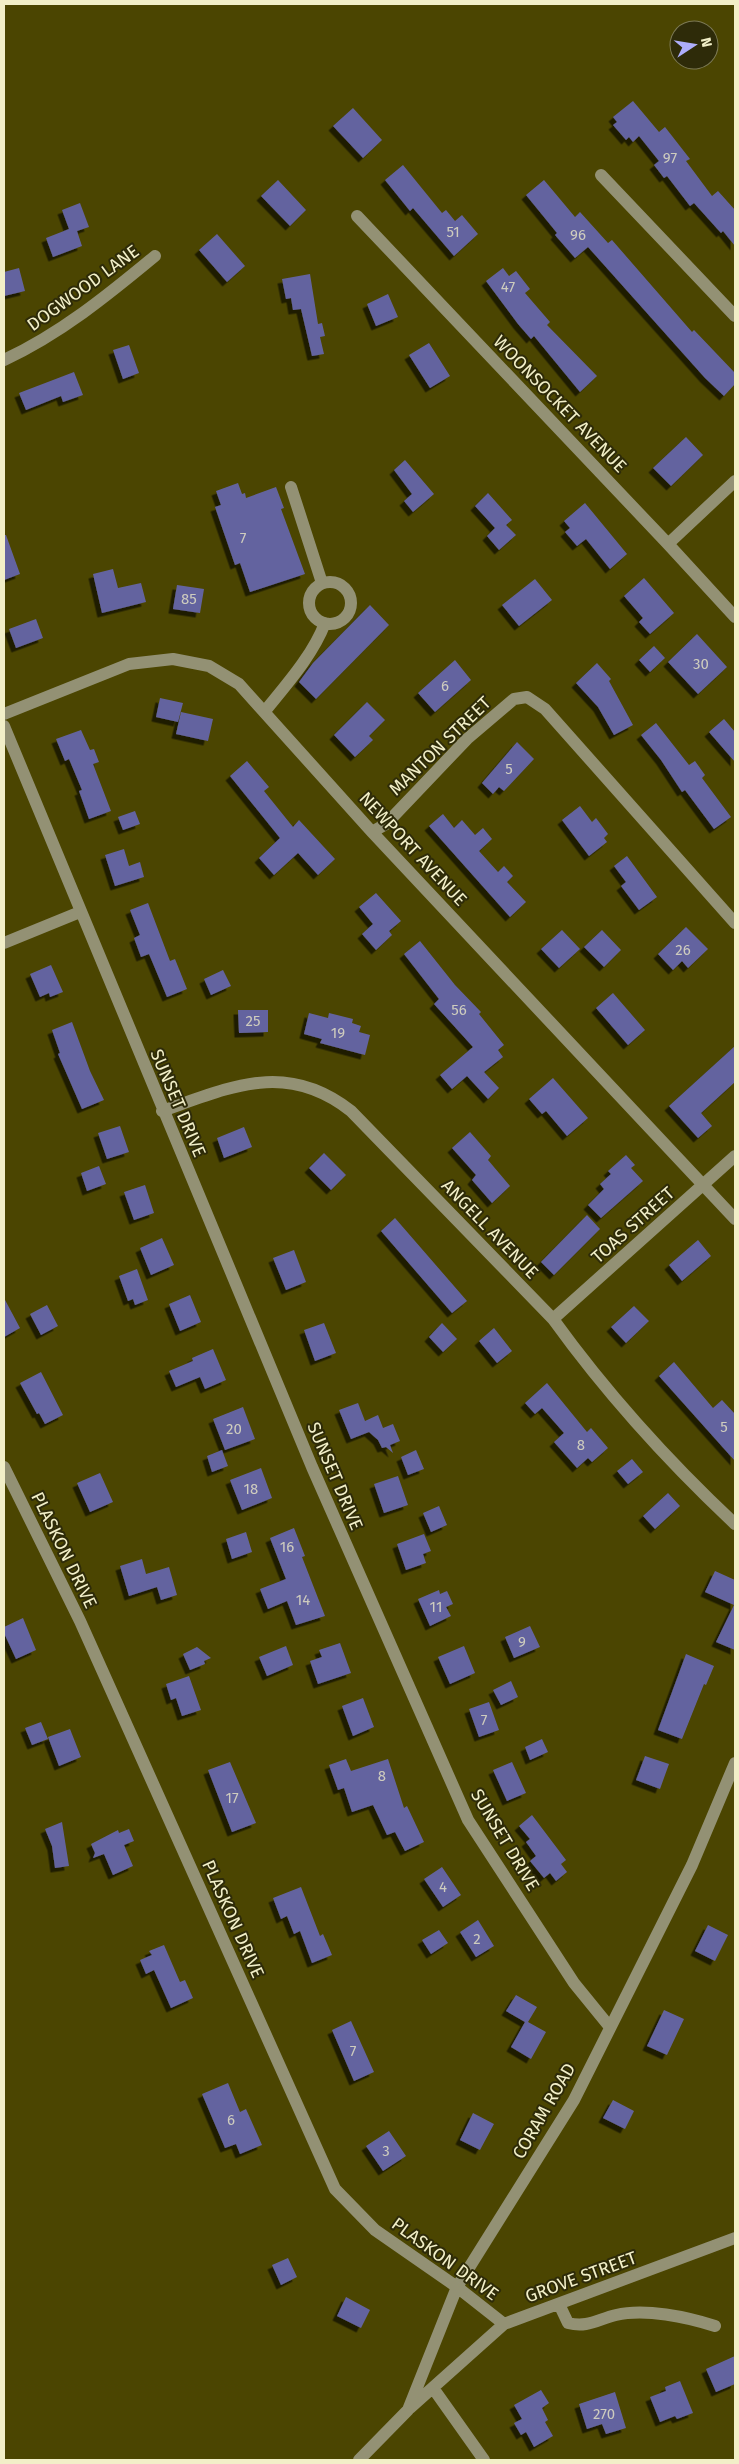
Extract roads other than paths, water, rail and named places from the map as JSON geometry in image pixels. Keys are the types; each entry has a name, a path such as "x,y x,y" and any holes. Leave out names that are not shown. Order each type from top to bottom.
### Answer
{"street":[{"path":"601,175 735,316"},
{"name":"WOONSOCKET AVENUE","path":"357,216 735,617"},
{"name":"DOGWOOD LANE","path":"4,360 34,346 99,302 155,256"},
{"path":"668,544 735,481"},
{"path":"291,487 322,583"},
{"path":"331,582 341,585 348,592 351,602 349,612 342,620 333,624 325,623 314,616 309,603 314,590 322,583 331,582"},
{"path":"265,711 288,682 321,633 325,623"},
{"name":"NEWPORT AVENUE","path":"4,714 129,664 173,659 209,666 239,684 372,832 735,1219"},
{"name":"MANTON STREET","path":"372,832 386,824 467,739 514,699 527,697 537,702 735,923"},
{"name":"SUNSET DRIVE","path":"4,726 162,1111 312,1467 468,1820 574,1983 609,2026"},
{"path":"4,943 80,912"},
{"name":"ANGELL AVENUE","path":"162,1111 236,1086 274,1080 315,1090 334,1098 351,1111 553,1319 573,1347 687,1478 735,1524"},
{"name":"TOAS STREET","path":"553,1319 735,1156"},
{"name":"PLASKON DRIVE","path":"4,1467 80,1621 335,2188 375,2230 457,2287 504,2324"},
{"name":"CORAM ROAD","path":"359,2460 408,2410 457,2287 574,2100 609,2026 692,1865 735,1763"},
{"name":"GROVE STREET","path":"408,2410 504,2324 735,2238"},
{"path":"559,2304 568,2323 579,2326 592,2324 617,2315 639,2313 685,2317 715,2326"},
{"path":"433,2388 484,2460"}]}
